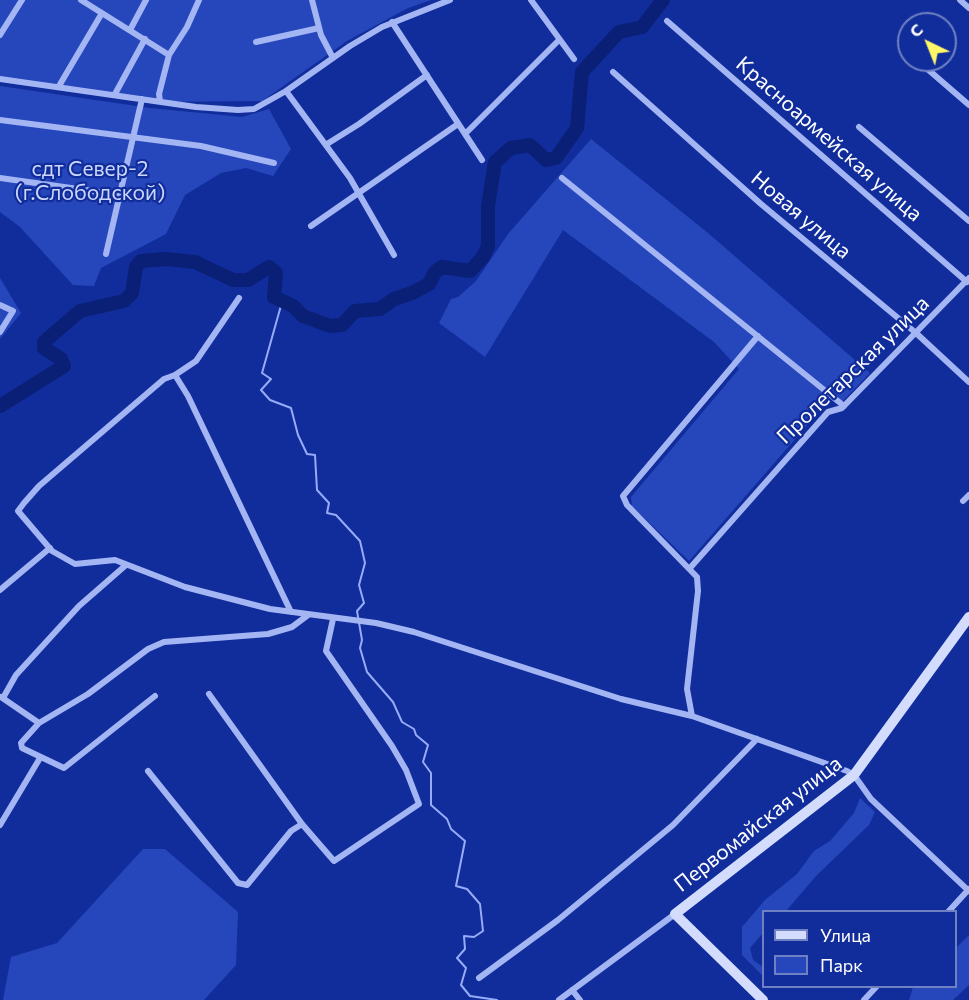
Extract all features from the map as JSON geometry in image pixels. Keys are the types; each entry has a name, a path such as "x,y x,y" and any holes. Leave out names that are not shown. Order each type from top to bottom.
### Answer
{"street":[{"path":"0,35 22,0"},
{"path":"130,30 146,0"},
{"path":"160,101 159,94 170,55 188,27 199,0"},
{"path":"312,0 319,28 333,58"},
{"path":"0,79 142,99 238,110 254,109 286,91 333,58 392,22 450,0"},
{"path":"531,0 573,59"},
{"path":"960,0 969,8"},
{"path":"86,1 170,55"},
{"path":"59,86 102,12"},
{"name":"Красноармейская улица","path":"667,21 968,281"},
{"path":"392,22 482,160"},
{"path":"256,42 319,28"},
{"path":"115,94 145,39"},
{"path":"465,134 559,40"},
{"name":"Новая улица","path":"613,72 761,204 916,333 969,381"},
{"path":"931,72 969,105"},
{"path":"327,144 427,75"},
{"path":"286,91 327,144 394,255"},
{"path":"106,254 142,99"},
{"path":"0,120 201,146 274,163"},
{"path":"311,226 458,123"},
{"path":"859,127 969,221"},
{"path":"0,178 121,195"},
{"path":"562,178 844,406"},
{"name":"Пролетарская улица","path":"690,568 828,412 844,406 968,281"},
{"path":"239,298 204,352 175,375 164,379 39,486 24,502 18,511 50,548 75,564 106,560 186,587 291,612 376,623 414,632 621,699 692,716 837,766 854,775 871,798 969,890 950,910"},
{"path":"0,305 13,311 0,332"},
{"path":"692,716 687,689 698,591 697,577 627,505 622,496 758,336"},
{"path":"175,375 188,396 291,612"},
{"path":"963,501 969,495"},
{"path":"0,590 50,548"},
{"path":"39,723 1,698 16,675 65,621 91,594 126,565"},
{"path":"155,696 64,768 28,753 22,747 21,742 39,723 88,694 148,649 164,642 268,634 292,627 308,615"},
{"name":"Первомайская улица","path":"559,1000 675,914 854,775 969,617"},
{"path":"209,693 302,824 333,861 419,804 410,778 392,746 326,651 333,619"},
{"path":"478,978 558,920 664,833 758,739"},
{"path":"0,824 40,758"},
{"path":"148,771 238,883 247,885 291,831 302,824"},
{"path":"675,914 763,1000"},
{"path":"864,1000 876,988"},
{"path":"572,990 580,1000"}],"green space":[{"path":"0,0 431,0 408,8 347,41 262,101 144,102 0,82"},
{"name":"сдт Север-2 (г.Слободской)","path":"0,86 150,108 242,117 269,109 291,149 273,176 246,168 221,173 185,195 166,234 101,268 94,286 73,285 20,227 0,212"},
{"path":"591,139 708,233 870,373 839,405 830,399 689,561 632,506 631,497 739,369 714,342 563,230 485,357 439,323 451,299 458,297 476,281 508,234"},
{"path":"0,278 21,313 0,339"},
{"path":"860,798 875,812 869,825 816,876 787,910 762,910 762,934 750,948 753,960 762,966 762,975 742,955 742,927 765,900 797,874 814,851 830,841 854,813"},
{"path":"143,849 165,849 238,912 236,965 204,1000 3,1000 11,957 57,943"},
{"path":"969,935 969,985 953,1000 909,1000 913,988 957,988 957,947"}],"waterway":[{"path":"0,406 64,366 61,359 44,348 44,342 80,311 124,301 132,293 136,267 141,261 165,259 195,262 233,280 248,280 269,267 276,273 274,297 293,306 303,316 330,326 342,325 355,311 380,309 394,299 412,293 429,284 435,272 442,267 470,271 483,257 488,246 488,206 495,162 511,148 530,145 546,160 556,158 577,128 582,72 619,32 642,27 663,0"},
{"path":"282,302 262,373 271,379 261,390 270,400 291,408 298,435 307,454 315,455 317,490 329,503 327,513 336,515 360,541 365,563 359,585 364,603 357,611 362,640 360,648 367,672 393,702 402,722 414,729 416,735 428,745 423,762 431,773 431,805 447,819 451,829 465,841 456,886 467,889 480,904 483,931 474,937 464,936 465,949 457,958 466,968 461,985 470,996 497,1000"}]}
